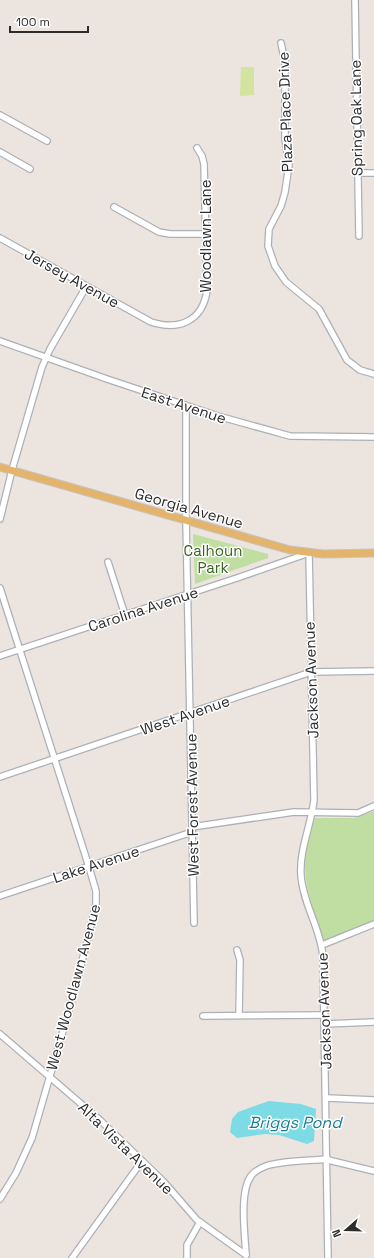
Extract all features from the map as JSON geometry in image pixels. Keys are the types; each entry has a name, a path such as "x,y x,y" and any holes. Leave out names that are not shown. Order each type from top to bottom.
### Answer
{"main road":[{"name":"Georgia Avenue","path":"0,467 276,546 309,553 374,553"}],"street":[{"name":"Spring Oak Lane","path":"355,0 359,236"},
{"name":"Plaza Place Drive","path":"281,43 285,62 284,138 289,165 285,192 281,206 269,229 268,246 275,266 286,282 319,309 347,360 360,370 374,374"},
{"path":"0,115 47,141"},
{"name":"Woodlawn Lane","path":"144,318 161,325 172,326 188,321 199,311 205,301 207,290 204,160 197,148"},
{"path":"0,152 30,170"},
{"path":"357,173 374,173"},
{"path":"114,207 159,232 170,234 206,234"},
{"name":"Jersey Avenue","path":"0,238 144,318"},
{"path":"0,519 12,470 46,357 86,287"},
{"name":"East Avenue","path":"0,340 186,406 290,436 374,437"},
{"name":"West Forest Avenue","path":"186,406 187,594 194,923"},
{"name":"Carolina Avenue","path":"0,656 309,553"},
{"name":"Jackson Avenue","path":"309,553 314,800 313,813 302,854 300,870 304,893 322,945 327,1098 328,1258"},
{"path":"108,562 125,615"},
{"name":"West Woodlawn Avenue","path":"0,588 96,891 95,910 76,986 49,1077 37,1124 27,1151 11,1184 0,1199"},
{"name":"West Avenue","path":"0,777 311,672 374,671"},
{"name":"Lake Avenue","path":"0,896 89,867 192,830 294,812 307,811 313,813 352,814 374,806"},
{"path":"322,945 374,924"},
{"path":"237,950 240,960 240,1015"},
{"path":"203,1016 325,1015"},
{"path":"325,1024 374,1022"},
{"name":"Alta Vista Avenue","path":"0,1034 101,1121 142,1161 200,1222 246,1255 245,1195 247,1184 252,1174 262,1168 274,1164 328,1160"},
{"path":"327,1098 374,1100"},
{"path":"328,1160 374,1171"},
{"path":"72,1258 142,1161"},
{"path":"187,1258 187,1245 200,1222"}],"green space":[{"path":"241,67 254,67 254,95 240,96"},
{"name":"Calhoun Park","path":"193,534 268,554 268,558 195,584"},
{"path":"374,811 374,922 325,942 309,896 305,872 307,848 315,818 354,818"}],"water":[{"name":"Briggs Pond","path":"269,1101 301,1104 316,1109 314,1141 307,1144 279,1135 265,1134 237,1138 230,1132 232,1119 238,1112"}]}
